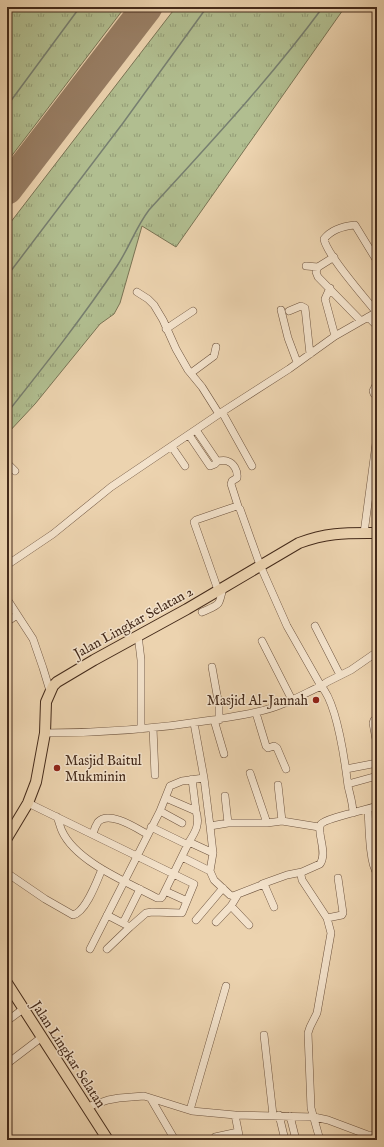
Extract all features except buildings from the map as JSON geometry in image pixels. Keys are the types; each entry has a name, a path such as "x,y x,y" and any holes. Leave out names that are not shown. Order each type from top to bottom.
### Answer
{"highway":[{"name":"Jalan Lingkar Selatan 2","path":"50,691 57,682 187,609 299,543 326,534 377,533"},
{"path":"8,836 28,803 36,782 45,733 46,702 50,691"},
{"name":"Jalan Lingkar Selatan","path":"7,983 108,1140"}],"street":[{"path":"7,565 53,534 111,487 335,336 377,312 325,246 324,239 326,236 341,228 356,225 377,261"},
{"path":"306,266 318,268 334,258"},
{"path":"318,268 317,274 361,321"},
{"path":"330,288 326,294 326,304 335,336"},
{"path":"137,292 154,305 176,349 191,374 221,413 252,466"},
{"path":"289,311 301,306 305,308 310,354"},
{"path":"281,310 288,338 297,362"},
{"path":"166,329 193,311"},
{"path":"368,317 377,326"},
{"path":"191,374 211,359 215,354 216,347"},
{"path":"377,382 373,392 377,395"},
{"path":"196,430 218,461"},
{"path":"189,435 210,466 218,461 224,460 232,464 238,473 237,478 232,481 231,484 260,565 287,626 321,686 325,690 333,710 346,769 353,814"},
{"path":"364,533 375,463 377,436"},
{"path":"172,446 185,466"},
{"path":"7,463 15,471"},
{"path":"202,612 218,605 220,602 220,589 194,522 238,506"},
{"path":"7,599 33,639 50,691"},
{"path":"7,622 17,615"},
{"path":"315,626 340,675"},
{"path":"138,636 141,660 141,729"},
{"path":"262,640 292,700"},
{"path":"45,733 72,733 153,728 217,720 256,713 280,706 321,686 351,670 377,652"},
{"path":"212,667 219,706 217,720 224,754"},
{"path":"256,713 266,746 268,748 274,746 277,748 286,769"},
{"path":"377,719 374,720 373,723 377,745"},
{"path":"194,723 204,778 213,853 210,871 214,880 230,895 237,896 262,884 287,875 302,872 320,864 323,854 319,827"},
{"path":"153,728 155,775"},
{"path":"346,769 377,763"},
{"path":"250,772 267,823"},
{"path":"348,784 377,776"},
{"path":"90,949 160,811 170,786 192,778 204,778"},
{"path":"156,912 161,898 198,825 199,820 196,811 192,778"},
{"path":"278,785 282,821"},
{"path":"225,796 228,823"},
{"path":"166,798 196,811"},
{"path":"28,803 194,884 182,913 146,913 107,949"},
{"path":"319,827 322,823 332,819 377,806"},
{"path":"368,809 371,852 374,867 377,873"},
{"path":"160,811 182,823"},
{"path":"57,817 67,839 88,860 124,881 157,898 161,898"},
{"path":"92,834 98,822 109,818 122,821 148,834"},
{"path":"210,826 228,823 267,823 282,821 319,827"},
{"path":"151,827 213,853"},
{"path":"182,857 210,871"},
{"path":"7,873 45,899 73,915 79,912 87,902 102,869"},
{"path":"302,872 302,880 327,918 331,933 317,1013 308,1030 312,1108 320,1140"},
{"path":"327,918 342,915 343,913 338,878"},
{"path":"262,884 265,885 274,907"},
{"path":"196,920 223,888"},
{"path":"123,923 140,889"},
{"path":"165,891 187,901"},
{"path":"216,922 232,906 237,896"},
{"path":"232,906 249,925"},
{"path":"107,915 130,927"},
{"path":"190,1110 226,986"},
{"path":"7,1021 23,1009"},
{"path":"264,1035 276,1115 285,1140"},
{"path":"8,1063 42,1037"},
{"path":"87,1107 108,1100 144,1096 190,1110 235,1114 314,1117 328,1120 368,1135 377,1136"},
{"path":"151,1099 175,1140"},
{"path":"235,1114 240,1140"},
{"path":"290,1116 296,1140"},
{"path":"213,1140 215,1137 238,1132"}],"green space":[{"path":"7,7 125,7 7,162"},
{"path":"176,7 345,7 176,247 142,226 120,303 114,314 100,324 35,404 7,434 7,227"}],"waterway":[{"path":"7,106 80,7"},
{"path":"7,276 123,123 207,7"},
{"path":"7,413 91,304 121,259 140,223 149,210 282,60 323,7"}],"runway":[{"path":"7,189 147,7"}],"place":[{"name":"Masjid Al-Jannah","path":"316,700"},
{"name":"Masjid Baitul Mukminin","path":"57,768"}]}
